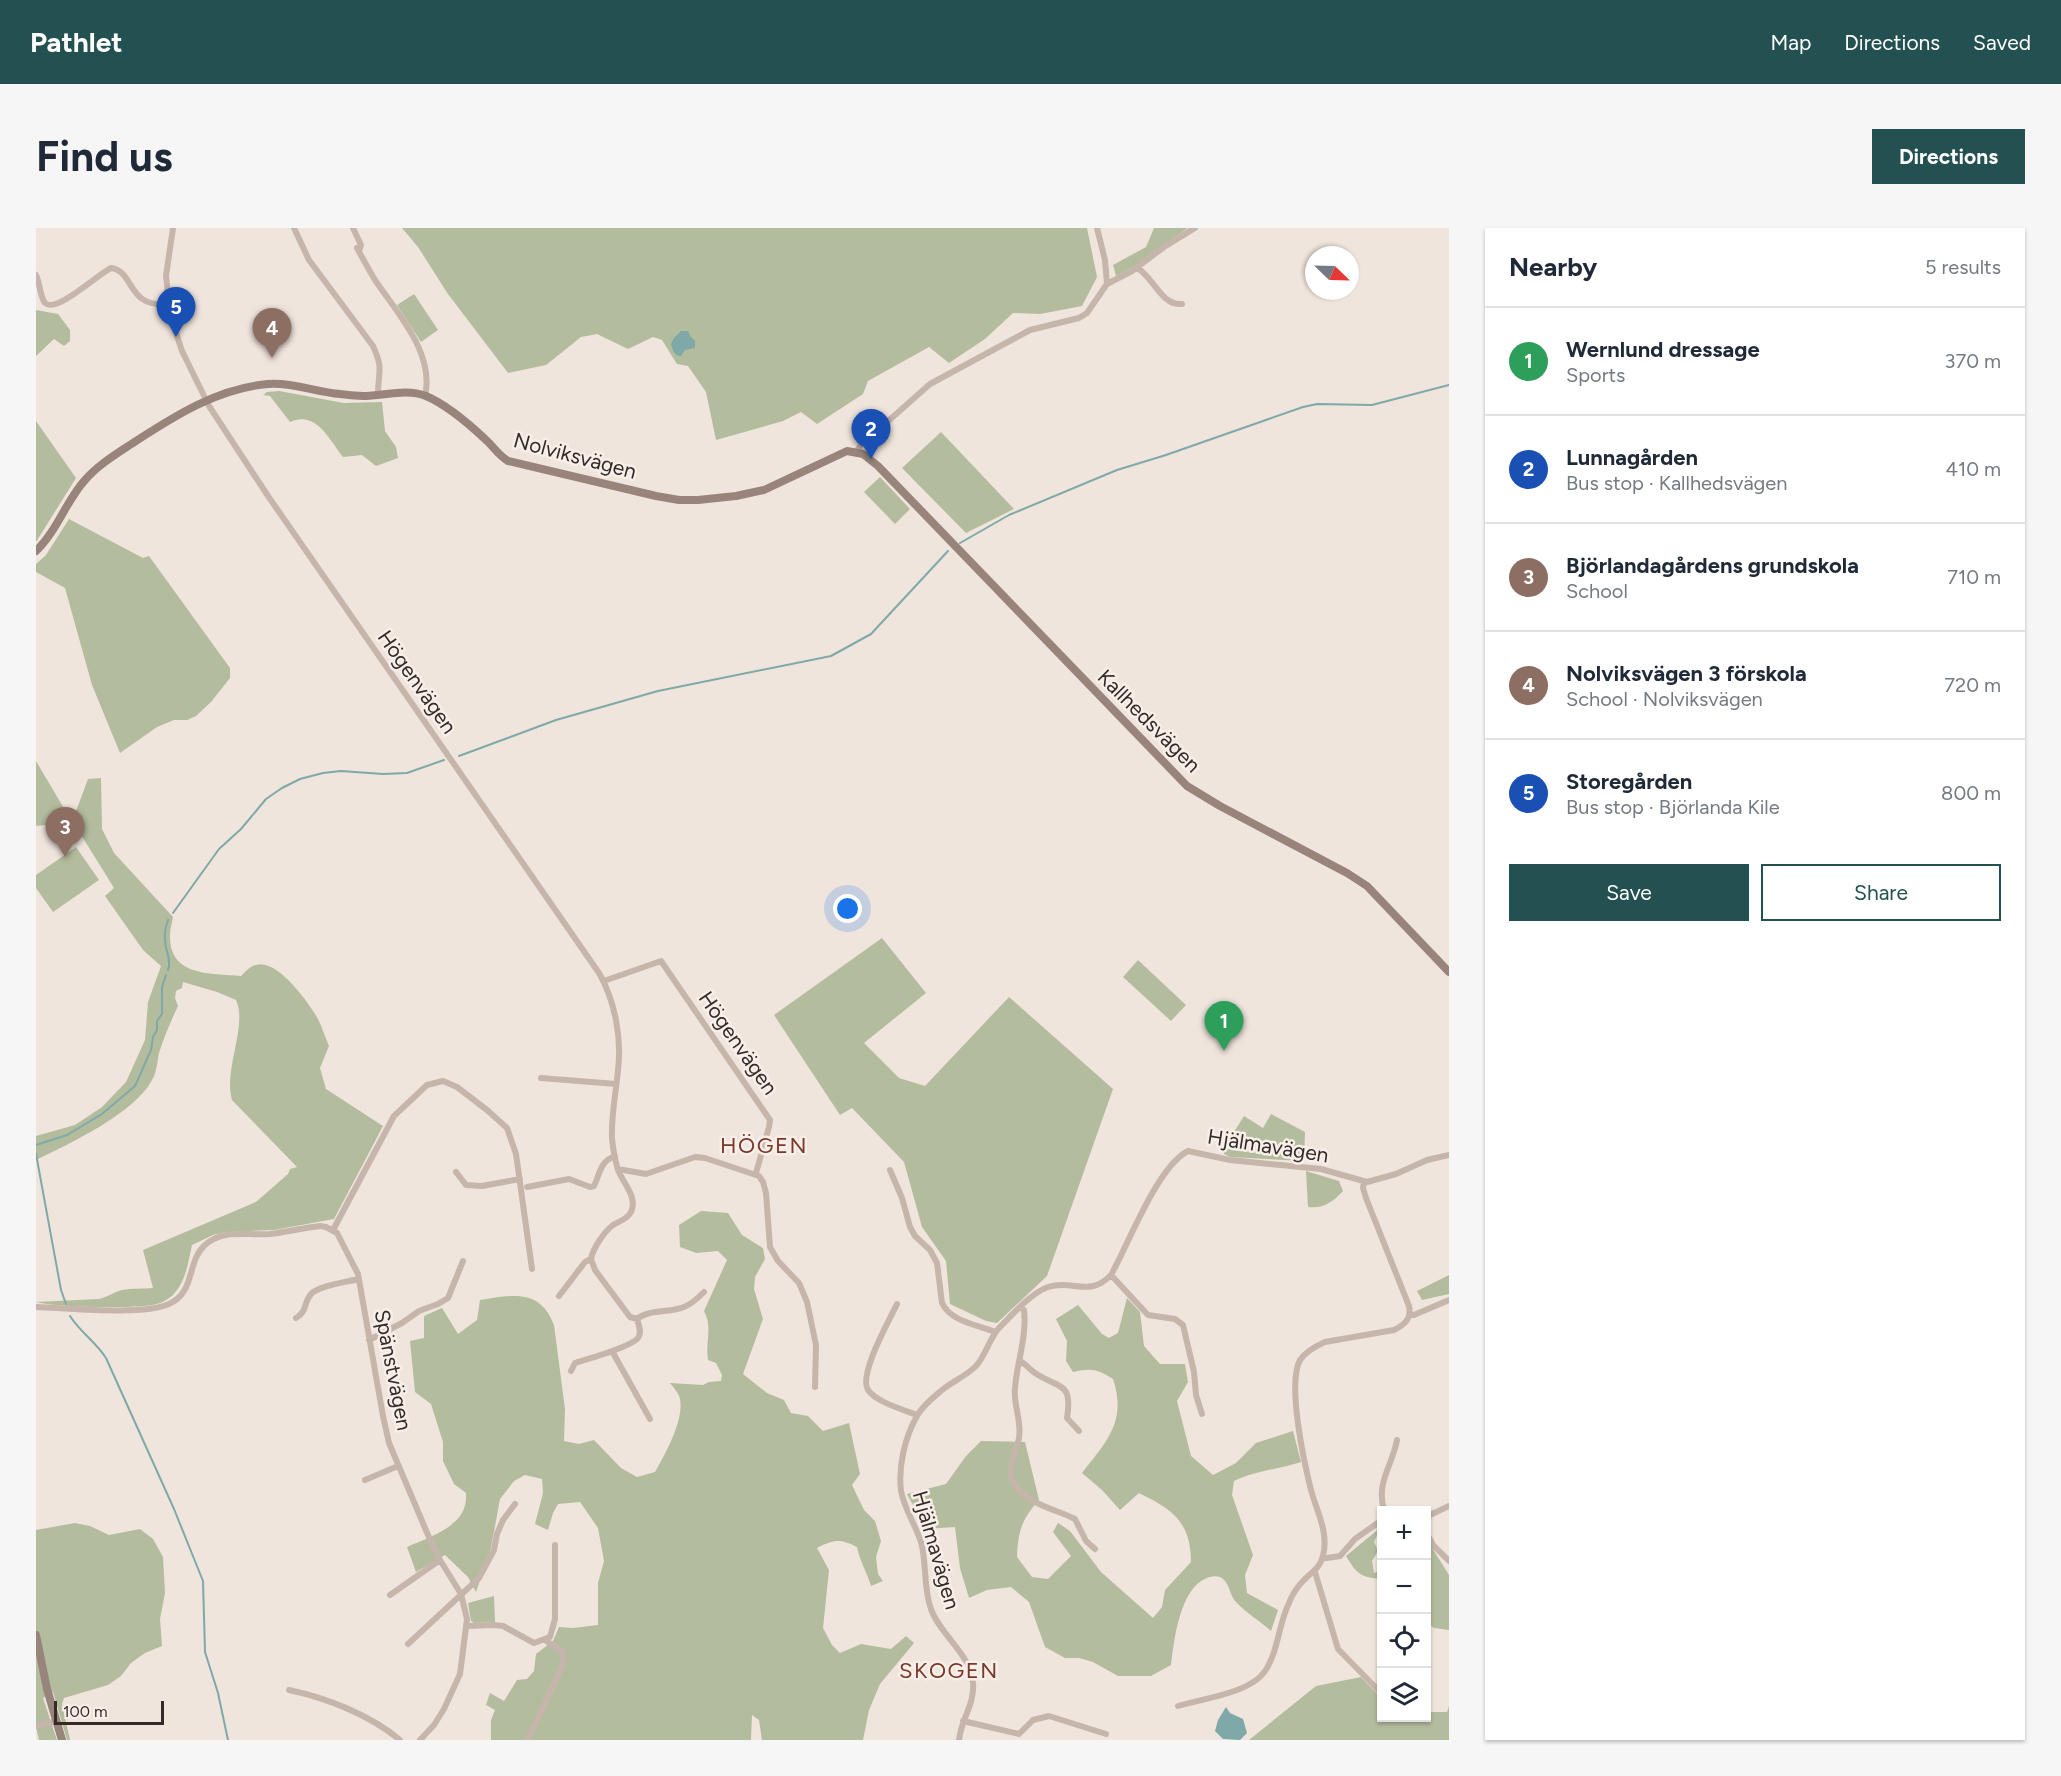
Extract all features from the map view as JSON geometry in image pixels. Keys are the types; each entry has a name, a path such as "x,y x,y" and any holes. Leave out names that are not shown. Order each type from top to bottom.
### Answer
{"street":[{"name":"Högenvägen","path":"173,228 166,276 168,304 176,337 206,400 268,496 604,981 612,1004 620,1052 612,1118 615,1156 618,1169 632,1197 631,1212 626,1218 613,1225 595,1248 591,1259 585,1262 559,1296"},
{"path":"294,228 309,260 373,346 380,360 378,394"},
{"path":"353,228 361,244 358,249 374,279 417,341 423,364 425,396"},
{"path":"1097,228 1105,260 1107,284"},
{"path":"857,451 863,441 925,387 1030,330 1078,318 1087,313 1107,284 1137,268 1164,247 1195,228"},
{"path":"36,275 46,305 52,306 65,300 111,268 118,270 146,303 168,304"},
{"path":"1137,268 1146,273 1172,303 1182,304"},
{"name":"Nolviksvägen","path":"36,551 48,537 76,491 99,466 164,423 206,400 268,384 364,396 402,393 425,396 454,414 508,461 679,500 717,498 764,490 834,456 847,451 857,451"},
{"name":"Kallhedsvägen","path":"857,451 878,466 1187,786 1367,886 1449,972"},
{"name":"Högenvägen","path":"604,981 661,961 770,1120 756,1173"},
{"path":"541,1078 616,1084"},
{"path":"36,1307 125,1310 162,1307 180,1297 191,1278 198,1253 206,1244 220,1236 238,1233 268,1234 320,1226 333,1230 394,1116 427,1085 443,1081 450,1083 500,1119 512,1139 520,1179 532,1269"},
{"name":"Hjälmavägen","path":"959,1740 963,1721 973,1697 972,1675 931,1611 921,1541 902,1491 903,1453 917,1415 943,1389 977,1365 995,1332 1030,1298 1047,1288 1058,1285 1088,1288 1106,1280 1111,1275 1164,1175 1179,1156 1188,1150 1230,1160 1304,1166 1365,1182 1385,1178 1427,1160 1449,1155"},
{"path":"527,1187 569,1179 590,1187 594,1186 602,1166 615,1156"},
{"path":"618,1169 646,1174 696,1157 756,1173 763,1182 766,1193 770,1247 778,1261 799,1283 807,1302 816,1345 815,1387"},
{"path":"890,1170 902,1198 910,1227 915,1236 930,1250 937,1263 940,1296 945,1309 958,1318 995,1332"},
{"path":"456,1172 466,1185 475,1186 520,1179"},
{"path":"1178,1706 1246,1686 1265,1672 1272,1657 1288,1604 1301,1582 1315,1572 1323,1557 1324,1528 1306,1466 1295,1393 1297,1367 1301,1358 1316,1346 1325,1342 1394,1330 1403,1325 1409,1315 1409,1306 1366,1198 1363,1188 1365,1182"},
{"name":"Spänstvägen","path":"333,1230 337,1233 356,1271 383,1416 398,1466 440,1560 460,1594 467,1626 460,1674 434,1725 420,1740"},
{"path":"591,1259 595,1270 630,1317 637,1319 644,1315 682,1308 691,1304 704,1292"},
{"path":"369,1340 402,1323 419,1311 448,1298 463,1261"},
{"path":"1111,1275 1148,1315 1175,1319 1184,1325 1194,1372 1196,1395 1203,1414"},
{"path":"296,1318 303,1314 309,1296 316,1290 358,1279"},
{"path":"1409,1315 1449,1300"},
{"path":"897,1304 870,1364 866,1384 868,1390 876,1397 917,1415"},
{"path":"1021,1308 1024,1310 1024,1317 1020,1361 1014,1389 1019,1438 1010,1471 1011,1481 1027,1497 1046,1509 1074,1519 1086,1541 1095,1549"},
{"path":"571,1371 575,1363 612,1351 639,1338 637,1319"},
{"path":"612,1351 650,1419"},
{"path":"1020,1361 1036,1374 1066,1390 1069,1404 1067,1418 1079,1431"},
{"path":"1383,1506 1381,1488 1398,1440"},
{"path":"365,1480 398,1466"},
{"path":"408,1644 460,1594 472,1586 483,1572 494,1550 503,1520 515,1504"},
{"path":"1431,1515 1449,1506"},
{"path":"1323,1557 1340,1556 1355,1539 1377,1524"},
{"path":"1431,1541 1449,1561"},
{"path":"467,1626 503,1626 534,1643 550,1637 555,1619 555,1545"},
{"path":"390,1596 440,1560"},
{"path":"1315,1572 1338,1649 1377,1689"},
{"path":"36,1635 41,1664 62,1740"},
{"path":"528,1740 565,1659 559,1648 545,1640"},
{"path":"289,1690 308,1694 337,1705 380,1726 400,1740"},
{"path":"963,1721 1000,1728 1015,1734 1023,1731 1033,1720 1049,1716 1106,1734"},
{"path":"36,1726 57,1721"}],"green space":[{"path":"402,228 1087,228 1097,277 1082,306 1040,314 1013,313 985,339 949,363 929,347 868,381 863,394 817,424 801,412 783,421 716,440 706,392 688,366 677,364 662,340 653,337 628,349 597,334 581,337 546,365 508,373 448,294 418,247"},
{"path":"1154,228 1188,228 1135,266 1116,276 1113,265 1146,247"},
{"path":"414,294 438,330 421,342 397,305"},
{"path":"36,310 58,314 70,330 70,341 64,346 54,339 36,356"},
{"path":"279,391 344,403 382,402 385,431 396,447 398,458 376,466 362,455 343,457 315,423 299,419 290,422 270,396 263,395 267,392"},
{"path":"36,421 76,478 36,542"},
{"path":"941,432 1014,509 966,533 902,468"},
{"path":"880,477 910,509 895,524 864,492"},
{"path":"69,519 143,558 149,556 230,668 230,678 211,702 196,716 187,720 174,720 157,727 120,753 92,685 65,588 36,572 36,564 46,555"},
{"path":"36,761 72,822 88,779 101,778 102,829 114,853 173,917 170,935 176,959 184,966 205,973 241,976 256,965 264,965 282,975 300,993 314,1012 329,1046 320,1068 326,1089 383,1126 334,1219 274,1230 226,1232 213,1235 192,1245 188,1265 177,1291 162,1302 151,1305 98,1307 36,1302 99,1299 122,1290 153,1288 143,1250 256,1202 288,1174 290,1169 297,1167 232,1100 231,1075 239,1022 236,1000 183,982 182,988 176,991 175,998 178,1006 161,1047 155,1074 143,1092 117,1116 36,1160 36,1136 75,1125 102,1107 126,1082 145,1040 148,1002 161,966 143,950 105,896 114,888 73,822 36,826"},
{"path":"76,847 99,880 53,912 36,888 36,875"},
{"path":"882,938 926,993 864,1043 899,1078 925,1086 1009,997 1113,1089 1047,1276 997,1323 986,1321 950,1304 946,1261 922,1227 904,1162 852,1108 840,1115 774,1015"},
{"path":"1138,960 1186,1005 1171,1021 1123,977"},
{"path":"1271,1114 1305,1132 1304,1161 1230,1157 1224,1154 1224,1148 1244,1116 1263,1128"},
{"path":"1306,1171 1339,1181 1343,1191 1327,1204 1308,1207"},
{"path":"701,1211 728,1213 742,1235 763,1248 765,1259 755,1277 754,1289 763,1319 743,1374 767,1393 784,1400 791,1413 808,1416 823,1431 849,1423 860,1474 852,1485 864,1510 875,1521 881,1541 876,1557 878,1574 883,1581 871,1586 857,1547 837,1541 817,1548 829,1570 823,1628 832,1645 840,1653 861,1644 891,1649 906,1636 914,1643 880,1684 869,1710 863,1740 762,1740 759,1720 752,1715 751,1740 491,1740 491,1720 495,1710 486,1705 490,1693 504,1701 517,1680 527,1679 534,1671 536,1654 553,1641 559,1627 598,1625 598,1583 604,1561 598,1528 580,1502 558,1504 548,1530 535,1524 543,1493 542,1479 525,1475 514,1481 500,1499 491,1548 476,1592 468,1577 445,1555 416,1572 407,1547 437,1534 455,1522 465,1504 466,1493 454,1484 443,1461 443,1442 431,1404 415,1392 410,1341 424,1338 424,1316 442,1308 458,1334 477,1320 480,1300 514,1296 533,1300 548,1313 554,1325 565,1409 564,1441 579,1444 594,1440 621,1468 637,1477 655,1472 673,1437 679,1417 680,1399 670,1383 703,1385 721,1381 722,1375 716,1363 708,1360 708,1323 704,1311 727,1260 718,1251 696,1253 680,1247 679,1225"},
{"path":"1449,1275 1449,1294 1422,1300 1417,1291"},
{"path":"1127,1298 1140,1312 1144,1346 1160,1364 1185,1364 1188,1382 1177,1401 1191,1456 1213,1475 1236,1463 1256,1443 1293,1431 1301,1462 1234,1481 1232,1495 1253,1555 1245,1575 1247,1593 1278,1610 1271,1631 1235,1601 1222,1578 1216,1576 1207,1578 1190,1592 1185,1603 1177,1629 1171,1665 1151,1676 1118,1676 1093,1662 1079,1658 1065,1658 1045,1647 1029,1602 1011,1587 987,1590 969,1598 960,1568 955,1527 926,1529 907,1494 946,1484 966,1456 981,1441 1025,1442 1039,1500 1022,1526 1017,1557 1032,1577 1048,1579 1071,1556 1053,1532 1058,1523 1070,1531 1101,1572 1153,1618 1162,1607 1165,1590 1191,1562 1188,1537 1177,1518 1161,1505 1139,1493 1120,1510 1082,1473 1112,1430 1118,1407 1117,1394 1113,1379 1103,1373 1094,1370 1073,1372 1066,1361 1067,1341 1056,1319 1078,1305 1102,1334 1109,1338 1118,1333"},
{"path":"75,1523 90,1526 109,1535 140,1529 153,1539 163,1557 165,1593 160,1619 162,1646 145,1653 131,1663 121,1676 108,1685 64,1698 62,1704 70,1740 67,1740 53,1692 43,1698 57,1740 39,1740 36,1727 36,1530"},
{"path":"1377,1530 1374,1542 1377,1553 1372,1561 1374,1573 1377,1572 1377,1578 1360,1573 1346,1556"},
{"path":"1431,1546 1449,1575 1449,1630 1431,1626"},
{"path":"494,1596 495,1622 474,1623 471,1621 468,1603"},
{"path":"1361,1677 1377,1694 1377,1722 1431,1722 1431,1712 1447,1712 1449,1706 1449,1740 1249,1740 1316,1686"}],"water":[{"path":"681,331 688,331 695,341 695,348 685,350 679,356 675,354 671,344"},
{"path":"1226,1707 1230,1713 1243,1719 1247,1733 1240,1740 1223,1739 1215,1731 1218,1720"}],"waterway":[{"path":"960,543 1009,515 1117,470 1303,407 1317,404 1372,405 1449,385"},
{"path":"459,756 556,720 658,691 831,656 871,634 948,551"},
{"path":"173,913 219,849 241,829 266,799 282,788 300,779 323,773 341,771 407,773 444,760"},
{"path":"168,920 165,944 168,970"},
{"path":"36,1145 67,1135 102,1114 135,1086 151,1050 153,1037 157,1030 157,1021 162,1014 162,987 166,975"},
{"path":"36,1154 61,1290 66,1304"},
{"path":"70,1316 106,1358 174,1509 203,1581 205,1652 218,1693 228,1740"}],"place":[{"name":"Storegården","path":"176,337"},
{"name":"Nolviksvägen 3 förskola","path":"272,358"},
{"name":"Lunnagården","path":"871,459"},
{"name":"Björlandagårdens grundskola","path":"65,857"},
{"name":"Wernlund dressage","path":"1224,1051"}],"district":[{"name":"HÖGEN","path":"764,1145"},
{"name":"SKOGEN","path":"949,1670"}]}
